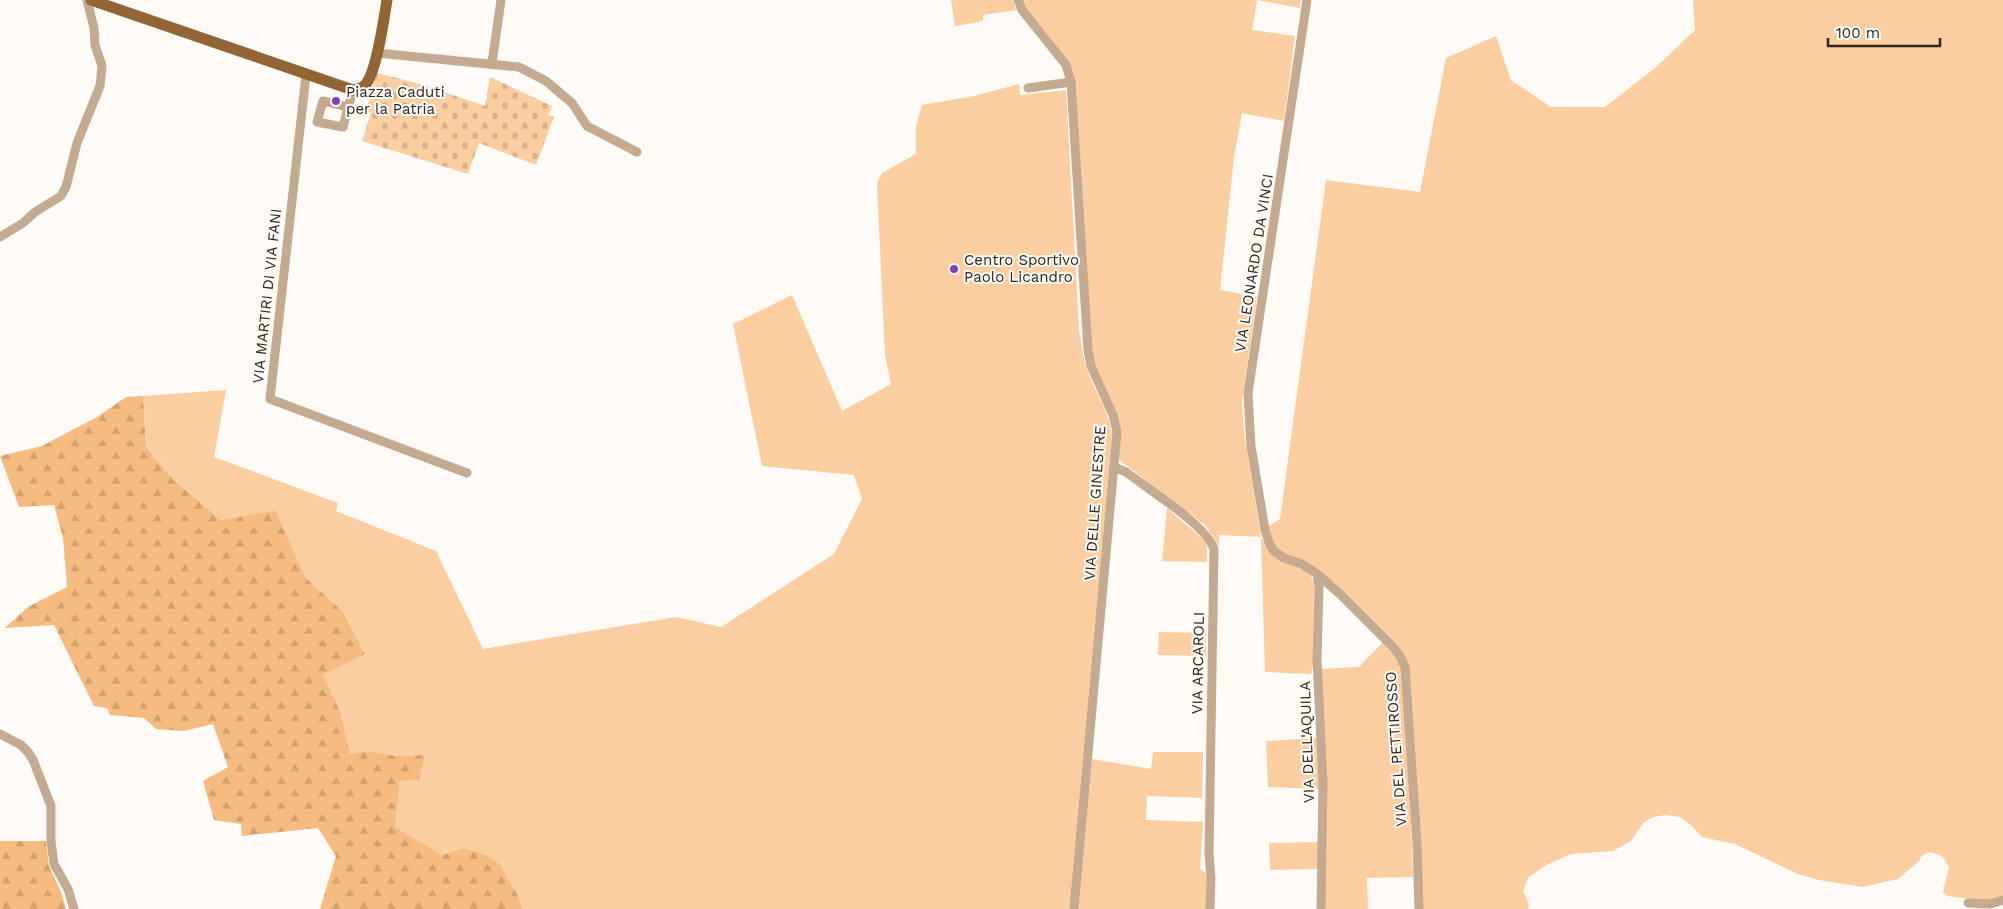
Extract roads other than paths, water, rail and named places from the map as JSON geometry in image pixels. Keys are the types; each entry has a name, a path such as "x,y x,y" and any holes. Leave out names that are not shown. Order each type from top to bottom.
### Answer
{"main road":[{"path":"91,0 306,75 357,89 368,80 377,53 386,0"}],"street":[{"path":"0,237 61,196 66,187 77,142 100,86 102,66 95,45 94,28 87,0"},
{"path":"492,64 501,0"},
{"name":"VIA DELLE GINESTRE","path":"1018,0 1022,10 1066,65 1071,82 1085,326 1091,366 1116,422 1114,468 1074,909"},
{"name":"VIA LEONARDO DA VINCI","path":"1265,530 1251,446 1248,393 1307,0"},
{"path":"377,53 519,66 546,81 572,103 587,126 637,152"},
{"name":"VIA MARTIRI DI VIA FANI","path":"306,75 270,399 467,473"},
{"path":"1028,88 1071,82"},
{"path":"348,107 357,89"},
{"name":"VIA ARCAROLI","path":"1114,468 1126,472 1202,529 1212,542 1214,549 1209,854 1211,878 1210,909"},
{"name":"VIA DEL PETTIROSSO","path":"1265,530 1274,551 1284,558 1302,564 1317,574 1393,647 1405,667 1417,843 1419,909"},
{"name":"VIA DELL'AQUILA","path":"1317,574 1319,586 1317,659 1323,782 1321,909"},
{"path":"1318,601 1325,593 1336,591"},
{"path":"0,734 21,745 33,760 50,806 54,864 68,889 74,909"},
{"path":"1968,903 1990,904 2003,900"}],"place":[{"name":"Piazza Caduti per la Patria","path":"336,101"},
{"name":"Centro Sportivo Paolo Licandro","path":"954,269"}]}
